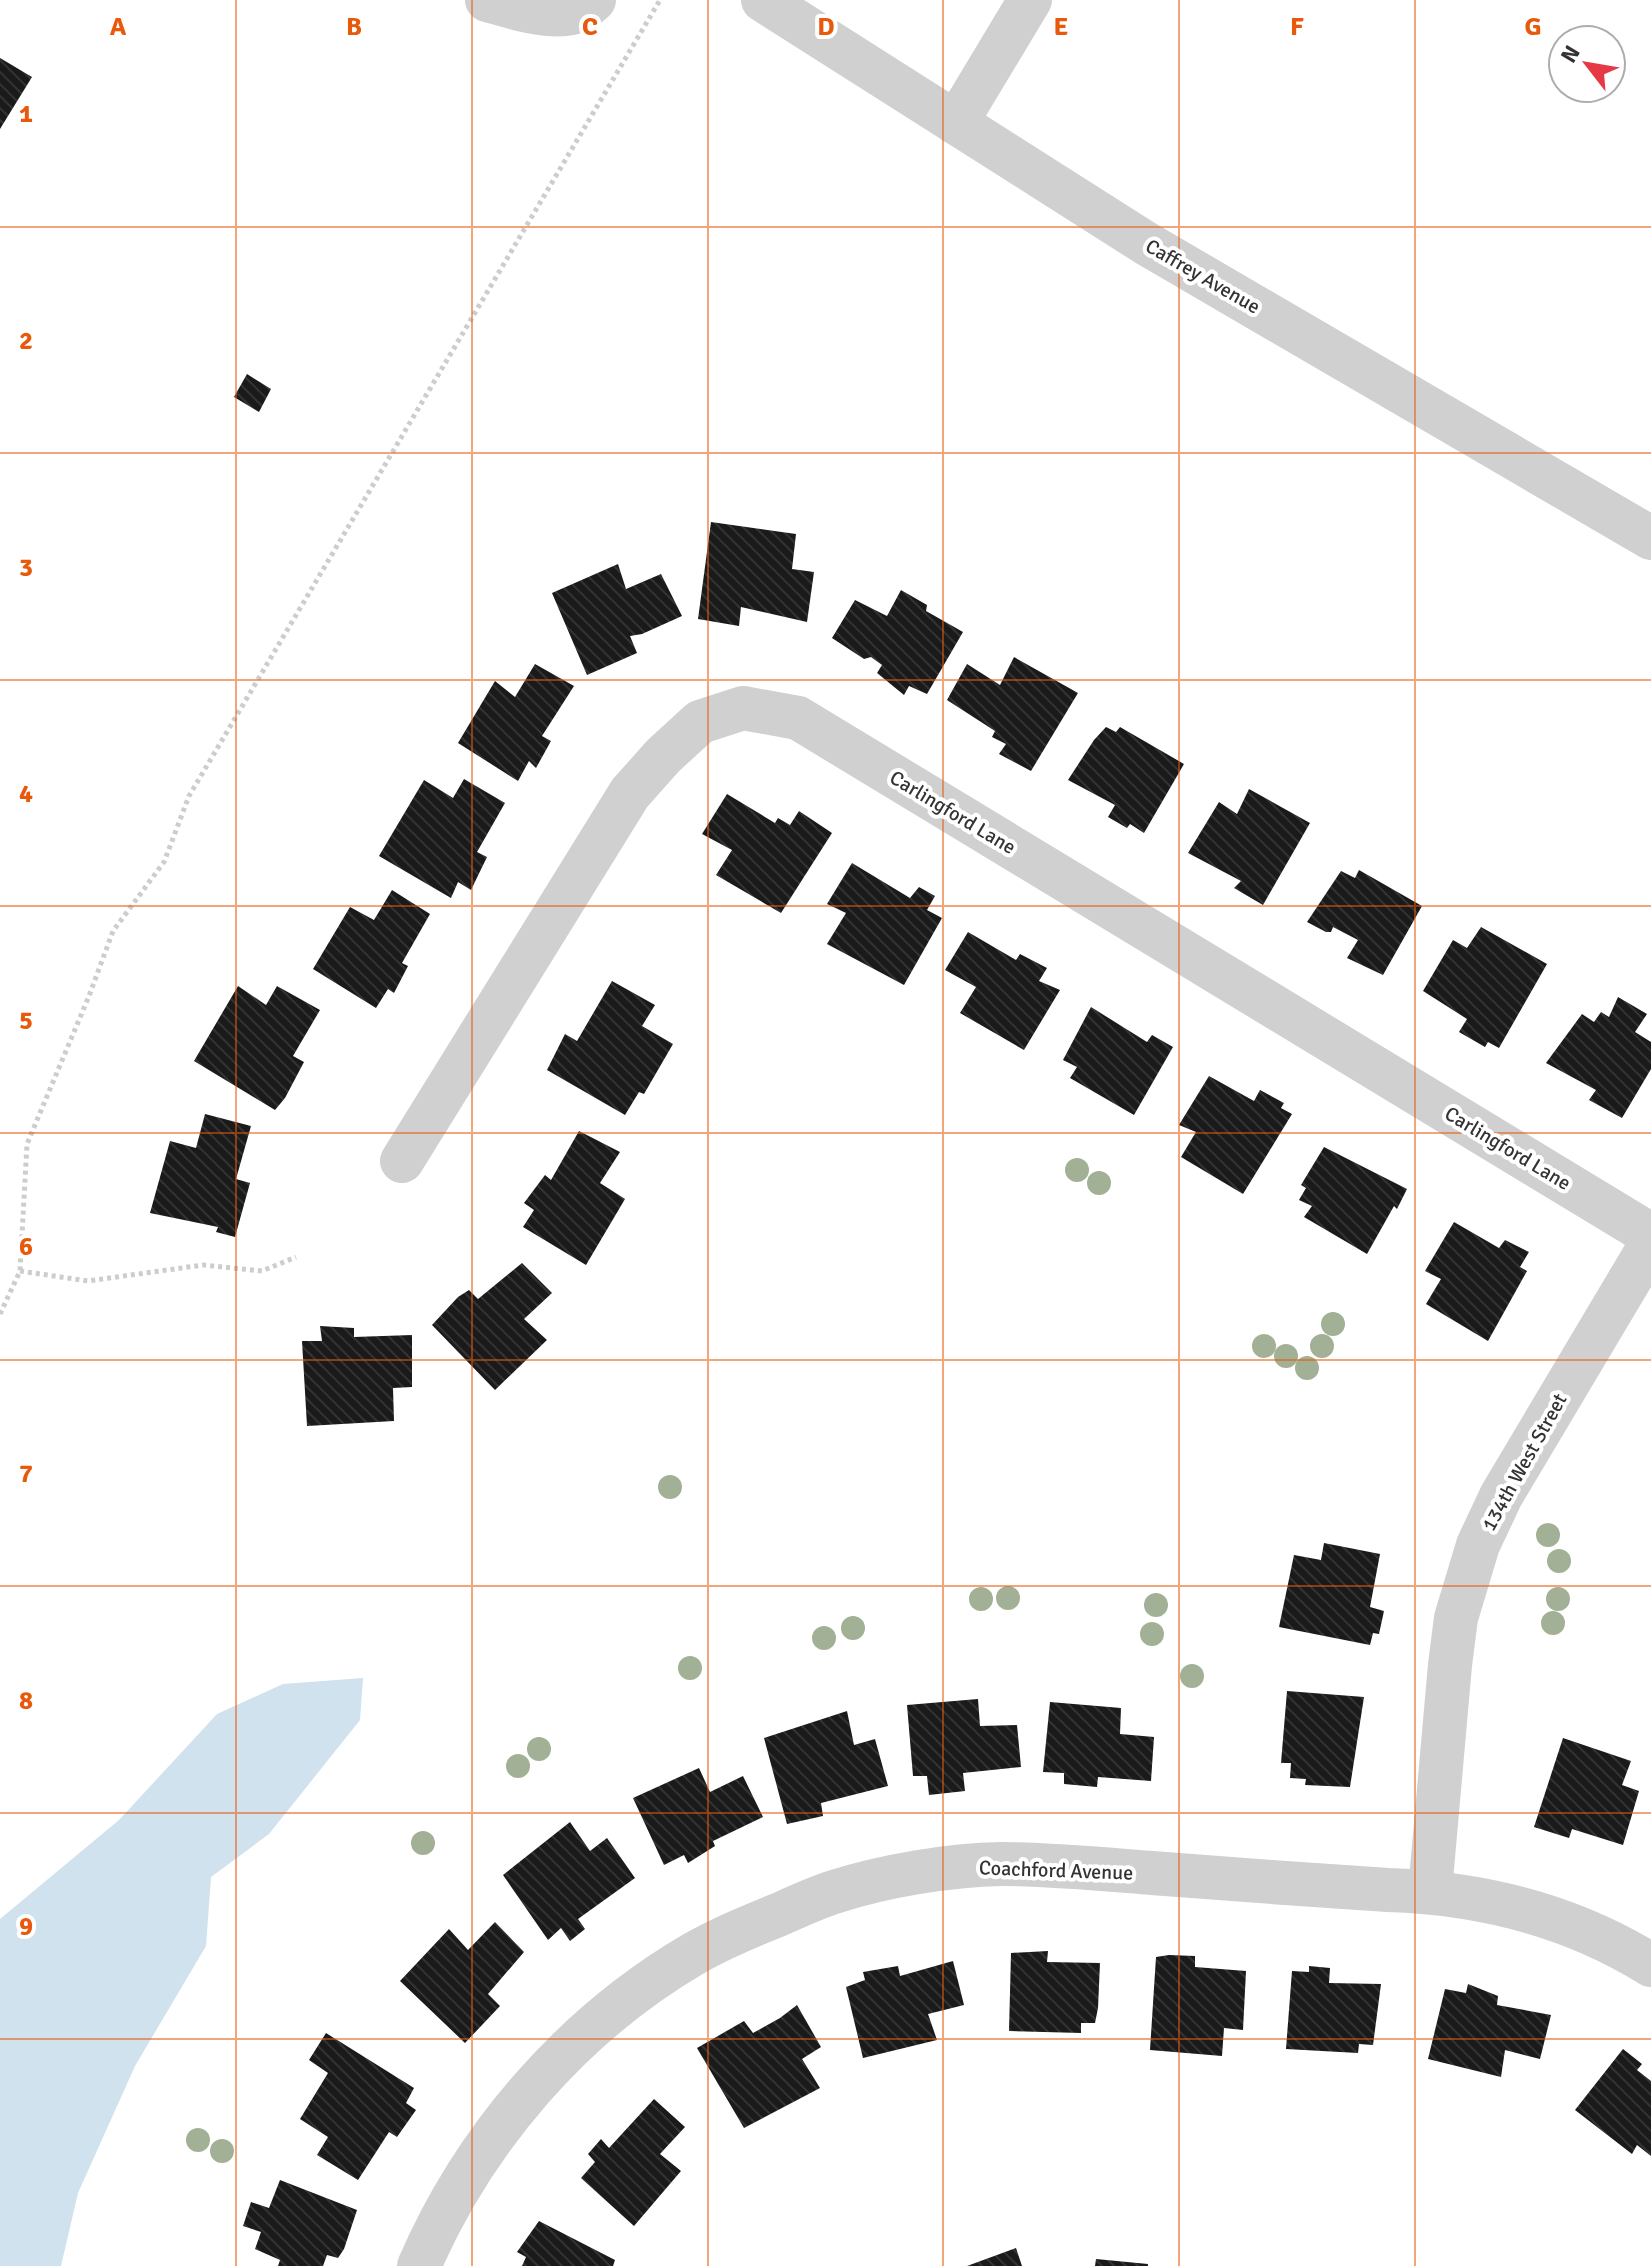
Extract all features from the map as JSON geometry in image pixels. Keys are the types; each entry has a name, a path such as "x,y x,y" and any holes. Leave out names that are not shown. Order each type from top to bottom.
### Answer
{"street":[{"path":"487,0 519,9 566,14 580,11 594,0"},
{"name":"Caffrey Avenue","path":"763,0 1147,244 1651,538"},
{"path":"956,123 1030,0"},
{"name":"Carlingford Lane","path":"402,1161 630,793 663,756 700,722 743,708 798,718 1651,1235"},
{"name":"134th West Street","path":"1430,1891 1456,1618 1478,1545 1501,1496 1651,1244"},
{"name":"Coachford Avenue","path":"419,2266 448,2205 505,2120 533,2086 610,2013 654,1979 696,1953 748,1927 833,1892 908,1875 1000,1864 1430,1891 1515,1907 1559,1921 1599,1936 1651,1965"}],"path":[{"path":"0,1314 20,1271 27,1144 113,931 164,862 189,796 660,0"},
{"path":"20,1271 88,1281 203,1265 262,1271 296,1257"}],"water":[{"path":"363,1678 360,1720 269,1834 211,1877 206,1946 135,2066 78,2193 61,2266 0,2266 0,1919 119,1820 217,1714 283,1684"}],"building":[{"path":"0,58 32,77 0,129"},
{"path":"247,374 271,389 259,412 234,397"},
{"path":"711,522 796,534 792,569 814,572 807,622 741,607 739,626 698,619"},
{"path":"618,564 626,589 661,574 682,616 642,634 630,636 637,653 587,675 552,593"},
{"path":"901,590 927,605 926,611 963,632 927,694 909,686 904,695 877,673 882,665 871,657 864,659 832,638 855,600 887,616"},
{"path":"1014,657 1078,693 1031,771 999,754 1006,744 992,737 995,731 947,700 967,664 1000,685"},
{"path":"535,664 574,686 542,736 551,741 536,768 529,761 518,781 458,743 495,681 515,697"},
{"path":"1106,727 1116,732 1120,727 1184,764 1144,833 1130,824 1127,828 1108,817 1115,805 1068,780"},
{"path":"464,779 505,803 477,852 487,857 471,890 458,882 451,898 379,856 424,780 453,798"},
{"path":"1249,789 1310,823 1263,905 1234,888 1241,881 1188,853 1219,802 1237,814"},
{"path":"727,794 775,823 778,818 790,825 799,811 832,833 781,913 716,875 732,850 702,834"},
{"path":"852,863 910,898 919,887 935,896 927,910 942,918 904,985 827,944 846,913 827,904"},
{"path":"1359,870 1422,906 1383,975 1347,958 1358,940 1333,927 1331,932 1326,932 1307,922 1341,871 1355,878"},
{"path":"392,890 430,914 402,963 408,966 394,993 388,989 376,1008 313,969 350,907 374,920"},
{"path":"1481,927 1547,964 1499,1048 1488,1042 1485,1047 1459,1032 1467,1019 1423,991 1453,940 1467,948"},
{"path":"968,932 1016,960 1020,954 1047,968 1039,981 1060,990 1024,1050 960,1013 976,987 945,970"},
{"path":"612,981 655,1005 642,1026 673,1044 644,1094 639,1092 625,1115 547,1070 565,1034 577,1041"},
{"path":"238,986 266,1005 277,986 320,1010 293,1056 304,1062 275,1110 194,1061"},
{"path":"1618,997 1647,1014 1635,1032 1651,1042 1651,1069 1622,1118 1589,1100 1596,1090 1546,1063 1582,1014 1594,1022 1601,1012 1609,1017"},
{"path":"1091,1007 1147,1042 1152,1035 1173,1047 1134,1115 1070,1078 1077,1067 1063,1060"},
{"path":"1209,1076 1254,1101 1260,1090 1284,1103 1281,1108 1292,1114 1243,1194 1181,1157 1196,1132 1179,1125"},
{"path":"205,1114 251,1126 236,1179 250,1183 235,1237 216,1232 218,1227 150,1213 170,1141 196,1148"},
{"path":"579,1131 620,1152 600,1183 625,1199 586,1265 523,1227 534,1210 524,1203 545,1175 551,1180"},
{"path":"1324,1147 1407,1189 1367,1254 1304,1217 1312,1206 1299,1200 1306,1188 1301,1185"},
{"path":"1454,1222 1499,1248 1505,1240 1529,1252 1520,1267 1527,1271 1488,1341 1426,1304 1441,1279 1425,1271"},
{"path":"522,1263 552,1293 524,1319 547,1340 495,1390 432,1325 458,1297 469,1290 478,1299"},
{"path":"320,1326 354,1328 354,1337 412,1335 412,1387 393,1388 394,1421 307,1426 302,1341 322,1341"},
{"path":"1324,1543 1380,1554 1370,1607 1384,1611 1379,1634 1373,1633 1370,1645 1279,1627 1294,1555 1321,1560"},
{"path":"1287,1691 1364,1697 1350,1787 1305,1785 1306,1779 1290,1778 1291,1763 1281,1763"},
{"path":"978,1699 980,1726 1017,1725 1021,1767 963,1773 965,1791 929,1795 927,1776 913,1776 907,1705"},
{"path":"1050,1702 1121,1708 1120,1734 1154,1737 1151,1781 1098,1777 1097,1787 1064,1784 1064,1773 1043,1772"},
{"path":"847,1711 854,1745 875,1739 888,1786 821,1803 823,1816 787,1824 764,1738"},
{"path":"1563,1738 1631,1761 1622,1785 1639,1791 1623,1845 1572,1829 1569,1838 1534,1827"},
{"path":"699,1768 710,1792 743,1776 763,1817 713,1841 715,1846 688,1863 684,1855 664,1865 633,1798"},
{"path":"570,1822 590,1851 607,1838 635,1878 578,1919 585,1929 570,1941 561,1928 548,1940 503,1875"},
{"path":"495,1922 524,1952 488,1994 500,2006 465,2043 400,1981 449,1929 468,1950"},
{"path":"1048,1951 1047,1962 1100,1963 1095,2023 1081,2023 1081,2033 1009,2031 1011,1953"},
{"path":"1195,1956 1195,1967 1246,1971 1243,2030 1224,2028 1222,2056 1150,2050 1156,1957"},
{"path":"953,1961 964,2005 928,2014 937,2040 863,2058 846,1987 865,1980 863,1972 898,1966 900,1976"},
{"path":"1309,1966 1330,1968 1329,1983 1381,1984 1373,2045 1359,2044 1358,2053 1286,2049 1292,1971 1309,1972"},
{"path":"1468,1984 1498,1996 1497,2005 1551,2015 1540,2059 1505,2050 1501,2077 1428,2059 1445,1989 1466,1993"},
{"path":"797,2005 821,2047 802,2059 820,2088 744,2128 697,2048 744,2021 753,2033"},
{"path":"326,2033 414,2088 406,2103 416,2110 397,2137 389,2132 358,2180 317,2155 328,2137 300,2119 328,2073 309,2060"},
{"path":"1623,2049 1642,2064 1637,2070 1651,2081 1651,2156 1637,2145 1632,2154 1575,2110"},
{"path":"654,2099 685,2127 660,2154 681,2171 634,2226 581,2178 595,2162 588,2154 601,2139 609,2148"},
{"path":"280,2180 357,2210 338,2258 327,2255 323,2266 278,2266 280,2260 255,2249 261,2232 243,2226 251,2202 269,2208"},
{"path":"539,2221 615,2260 613,2266 522,2266 526,2257 517,2252"},
{"path":"1016,2248 1022,2266 967,2266"},
{"path":"1096,2259 1148,2264 1148,2266 1095,2266"}]}
